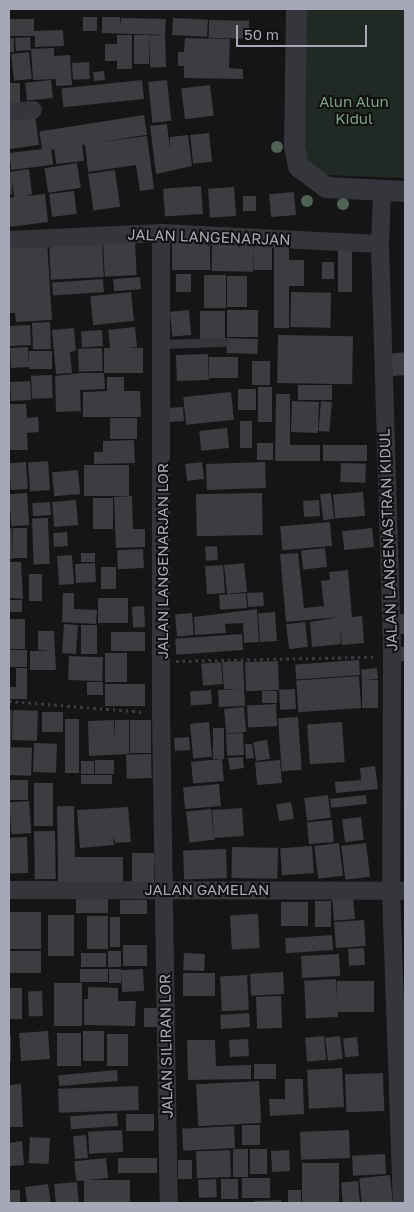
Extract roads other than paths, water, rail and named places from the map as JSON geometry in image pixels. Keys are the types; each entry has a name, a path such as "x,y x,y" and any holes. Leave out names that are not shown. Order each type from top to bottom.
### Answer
{"street":[{"path":"296,9 294,145 298,166 326,187 405,191"},
{"path":"9,112 33,110"},
{"name":"JALAN LANGENASTRAN KIDUL","path":"382,190 380,244 398,891 402,1203"},
{"name":"JALAN LANGENARJAN","path":"9,240 161,233 380,244"},
{"name":"JALAN LANGENARJAN LOR","path":"161,233 163,889"},
{"name":"JALAN SILIRAN LOR","path":"163,889 169,1203"},
{"name":"JALAN GAMELAN","path":"9,890 398,891"}],"lane":[{"path":"162,344 224,342"}],"park label":[{"name":"Alun Alun Kidul","path":"354,110"}]}
